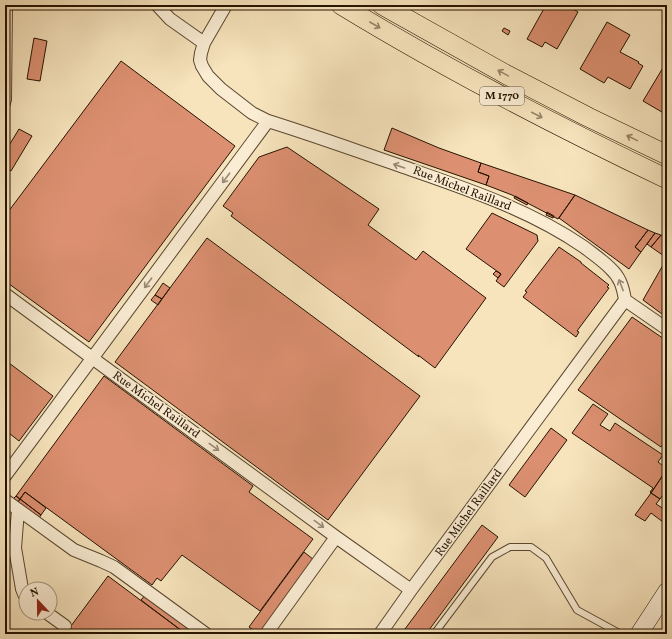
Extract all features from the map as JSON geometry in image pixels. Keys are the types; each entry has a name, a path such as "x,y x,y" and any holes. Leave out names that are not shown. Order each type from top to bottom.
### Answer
{"main road":[{"name":"M 1770","path":"341,5 398,39 481,85 667,179"},
{"name":"M 1770","path":"382,5 507,75 588,117 667,155"}],"street":[{"path":"157,5 170,19 204,43"},
{"name":"Rue Michel Raillard","path":"226,5 204,43 200,53 200,60 208,76 221,89 252,112 268,121 462,188 495,200 526,214 567,236 607,264 620,279 622,286 625,300 412,590 385,632"},
{"path":"5,476 268,121"},
{"name":"Rue Michel Raillard","path":"5,294 336,537 412,590"},
{"path":"625,300 667,329"},
{"path":"5,500 74,550 114,567 206,634"},
{"path":"18,510 15,548 21,581"},
{"path":"266,634 336,537"},
{"path":"639,634 667,591"},
{"path":"58,621 65,626"}],"lane":[{"path":"5,109 8,100 9,5"},
{"path":"434,634 492,557 510,547 531,546 546,558 577,610 621,634"}],"building":[{"path":"546,5 567,5 578,12 557,49 545,42 542,47 527,39"},
{"path":"607,22 630,35 620,52 639,62 638,63 643,66 630,89 608,77 604,83 580,69"},
{"path":"504,28 510,31 508,35 502,31"},
{"path":"34,38 47,41 40,81 27,79"},
{"path":"121,61 235,146 89,342 5,281 5,216"},
{"path":"667,61 667,115 643,101"},
{"path":"392,128 439,148 481,163 478,172 489,176 486,185 384,150"},
{"path":"19,129 32,136 11,171 5,167 5,152"},
{"path":"287,147 379,209 368,225 416,260 423,251 486,298 435,368 231,216 233,213 223,206 259,157"},
{"path":"481,163 575,195 558,219 512,195 486,185 489,176 478,172"},
{"path":"575,195 648,230 635,247 641,252 629,269 559,218"},
{"path":"515,196 528,203 527,205 514,198"},
{"path":"547,212 554,216 553,218 546,215"},
{"path":"492,213 537,235 538,241 504,287 496,281 501,274 466,249"},
{"path":"648,230 655,233 641,252 635,247"},
{"path":"655,233 661,235 651,247 647,244"},
{"path":"661,235 667,238 667,258 651,247"},
{"path":"207,238 420,396 328,520 115,362"},
{"path":"559,247 581,262 609,285 607,287 609,288 577,331 579,332 576,337 523,297 527,292 525,291"},
{"path":"667,258 667,287 665,291 667,293 667,305 662,314 643,300"},
{"path":"496,271 501,274 498,278 493,274"},
{"path":"163,283 170,288 162,299 155,295"},
{"path":"155,295 162,299 158,305 151,300"},
{"path":"632,317 667,341 667,438 661,447 578,390"},
{"path":"5,360 53,396 19,441 5,430"},
{"path":"104,376 253,486 249,492 313,539 260,611 182,555 161,581 157,578 152,585 25,492 20,499 16,496"},
{"path":"593,404 608,414 600,425 610,431 615,423 663,455 658,462 667,469 667,473 665,472 651,493 650,492 653,488 572,433"},
{"path":"551,428 567,440 525,497 509,485"},
{"path":"665,472 667,473 667,488 660,499 651,493"},
{"path":"25,492 46,508 41,515 20,499"},
{"path":"651,493 660,499 656,504 667,511 667,525 651,513 645,521 635,515"},
{"path":"16,496 20,499 18,502 13,499"},
{"path":"20,499 41,515 39,518 18,502"},
{"path":"482,525 498,537 426,634 413,634 405,629"},
{"path":"304,552 314,560 259,634 249,627"},
{"path":"108,576 186,634 65,634"},
{"path":"146,594 196,632 194,634 186,634 141,600"}]}
